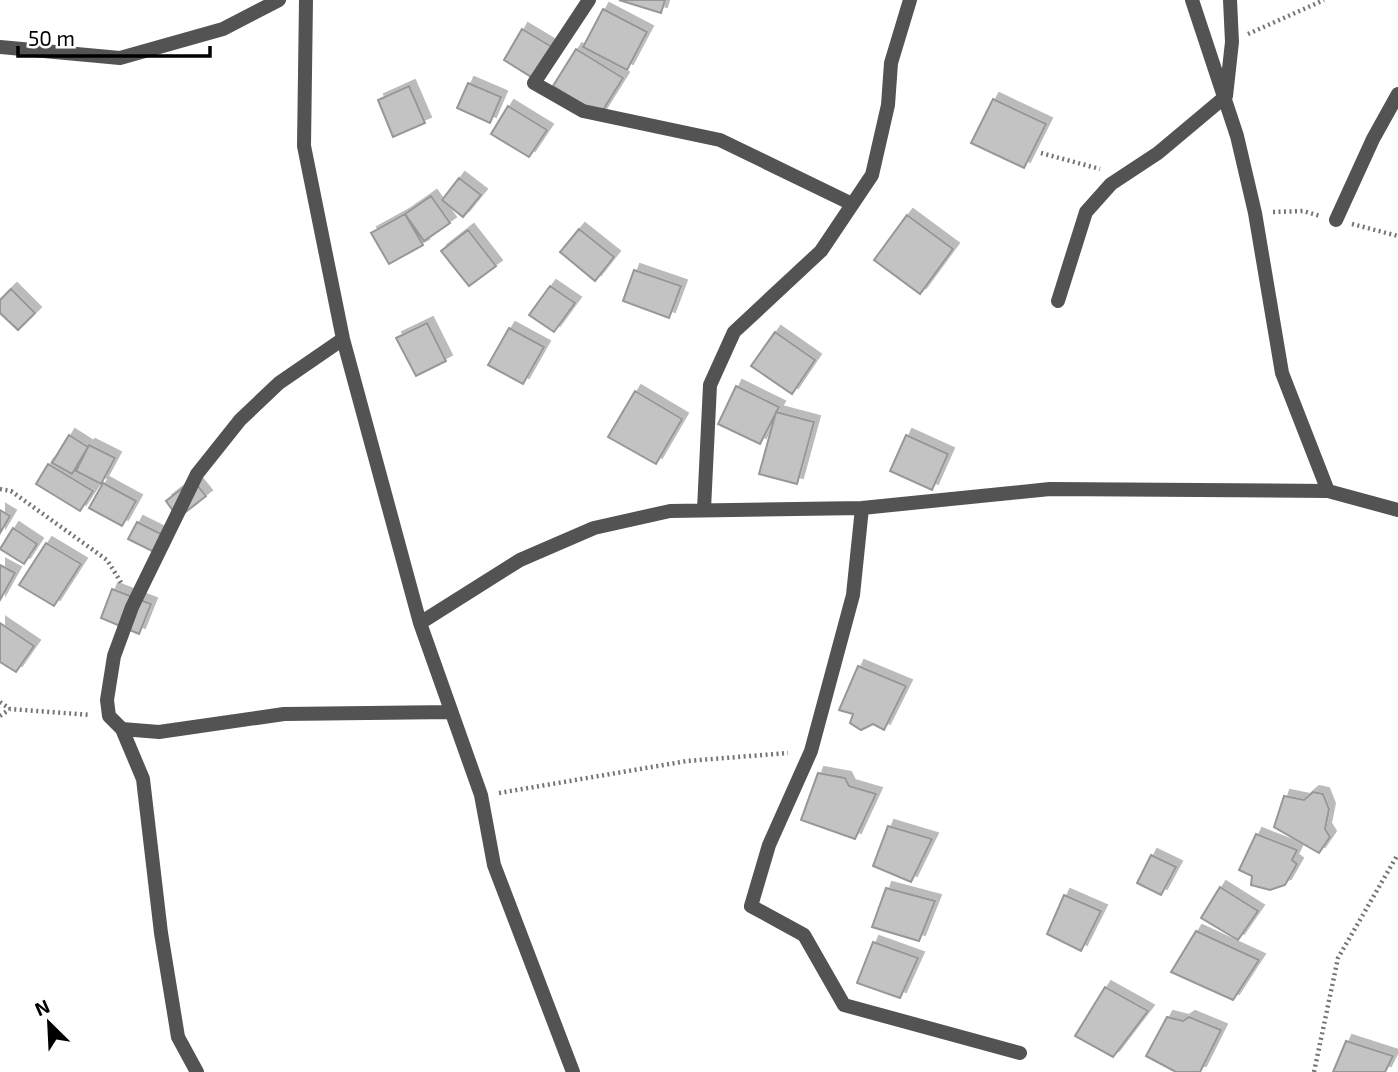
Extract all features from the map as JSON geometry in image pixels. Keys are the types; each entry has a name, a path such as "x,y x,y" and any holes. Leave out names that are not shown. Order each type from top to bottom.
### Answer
{"street":[{"path":"0,47 120,58 223,29 279,0"},
{"path":"306,0 304,146 342,339 420,623 481,795 494,865 573,1072"},
{"path":"589,0 534,83 583,111 720,140 852,204"},
{"path":"704,509 710,385 734,332 821,251 872,175 888,105 891,63 910,0"},
{"path":"1192,0 1226,96 1255,213 1282,373 1328,491"},
{"path":"1058,301 1086,212 1111,184 1158,153 1226,96 1232,42 1230,0"},
{"path":"1336,220 1373,138 1398,94"},
{"path":"197,1072 178,1037 161,933 143,779 122,729 109,716 107,700 114,656 132,607 197,474 240,420 279,383 342,339"},
{"path":"420,623 520,560 594,528 670,511 862,508 1050,489 1328,491 1398,510"},
{"path":"862,508 853,595 811,751 769,845 751,906 804,935 844,1005 1020,1053"},
{"path":"122,729 159,732 284,714 451,712"}],"path":[{"path":"1232,42 1324,0"},
{"path":"1041,153 1095,169 1129,173"},
{"path":"0,489 11,491 107,560 132,607"},
{"path":"0,702 10,709 109,716"},
{"path":"0,716 10,709"},
{"path":"481,795 687,761 811,751"},
{"path":"1314,1072 1338,958 1398,854"}],"building":[{"path":"619,0 665,0 661,13"},
{"path":"603,9 647,32 627,70 583,47"},
{"path":"522,29 552,47 533,78 504,60"},
{"path":"576,49 623,78 600,115 553,86"},
{"path":"468,83 501,97 490,123 457,108"},
{"path":"409,86 425,123 393,137 378,100"},
{"path":"993,99 1046,124 1024,168 971,143"},
{"path":"508,106 547,130 529,157 491,134"},
{"path":"459,178 481,195 463,217 442,200"},
{"path":"431,196 450,223 424,241 405,214"},
{"path":"405,214 423,245 389,264 371,233"},
{"path":"907,215 953,249 920,294 874,260"},
{"path":"579,229 614,257 595,281 560,252"},
{"path":"468,230 496,266 469,286 441,251"},
{"path":"634,270 681,286 669,318 623,301"},
{"path":"550,286 575,303 554,332 529,315"},
{"path":"11,289 35,313 18,330 0,313 0,300"},
{"path":"427,323 446,361 416,376 396,338"},
{"path":"509,328 544,347 523,384 488,365"},
{"path":"775,332 815,360 792,394 751,366"},
{"path":"736,386 779,407 760,444 718,424"},
{"path":"635,391 682,419 656,464 608,437"},
{"path":"776,412 814,422 797,484 759,474"},
{"path":"69,435 88,447 72,474 52,463"},
{"path":"906,435 948,454 932,490 890,471"},
{"path":"89,445 115,458 101,484 76,471"},
{"path":"48,464 93,491 80,511 36,484"},
{"path":"193,480 206,496 178,518 166,501"},
{"path":"103,483 136,501 122,526 89,508"},
{"path":"0,510 10,516 0,533"},
{"path":"137,522 165,536 156,553 128,539"},
{"path":"13,528 37,544 24,564 0,549"},
{"path":"46,543 81,564 54,606 19,585"},
{"path":"0,565 15,573 0,600"},
{"path":"112,589 151,604 139,634 101,618"},
{"path":"0,623 34,646 16,672 0,662"},
{"path":"858,666 906,686 884,730 873,724 861,730 850,723 853,714 839,710"},
{"path":"818,773 845,778 849,786 876,794 855,839 801,820"},
{"path":"1313,792 1323,794 1329,809 1325,829 1330,837 1319,853 1274,827 1284,796 1304,800"},
{"path":"888,826 932,839 911,882 873,866"},
{"path":"1256,834 1297,850 1292,860 1297,864 1285,885 1270,890 1251,885 1252,876 1239,870"},
{"path":"1151,855 1176,867 1161,895 1137,883"},
{"path":"1220,887 1258,911 1238,940 1201,918"},
{"path":"886,888 935,901 919,941 872,927"},
{"path":"1064,895 1101,911 1081,951 1047,934"},
{"path":"1196,931 1259,960 1233,1000 1171,972"},
{"path":"873,942 918,958 900,998 857,983"},
{"path":"1105,987 1148,1011 1113,1057 1075,1036"},
{"path":"1167,1017 1183,1021 1189,1017 1221,1030 1200,1072 1176,1072 1146,1056"},
{"path":"1346,1041 1393,1056 1385,1072 1333,1072"}]}
